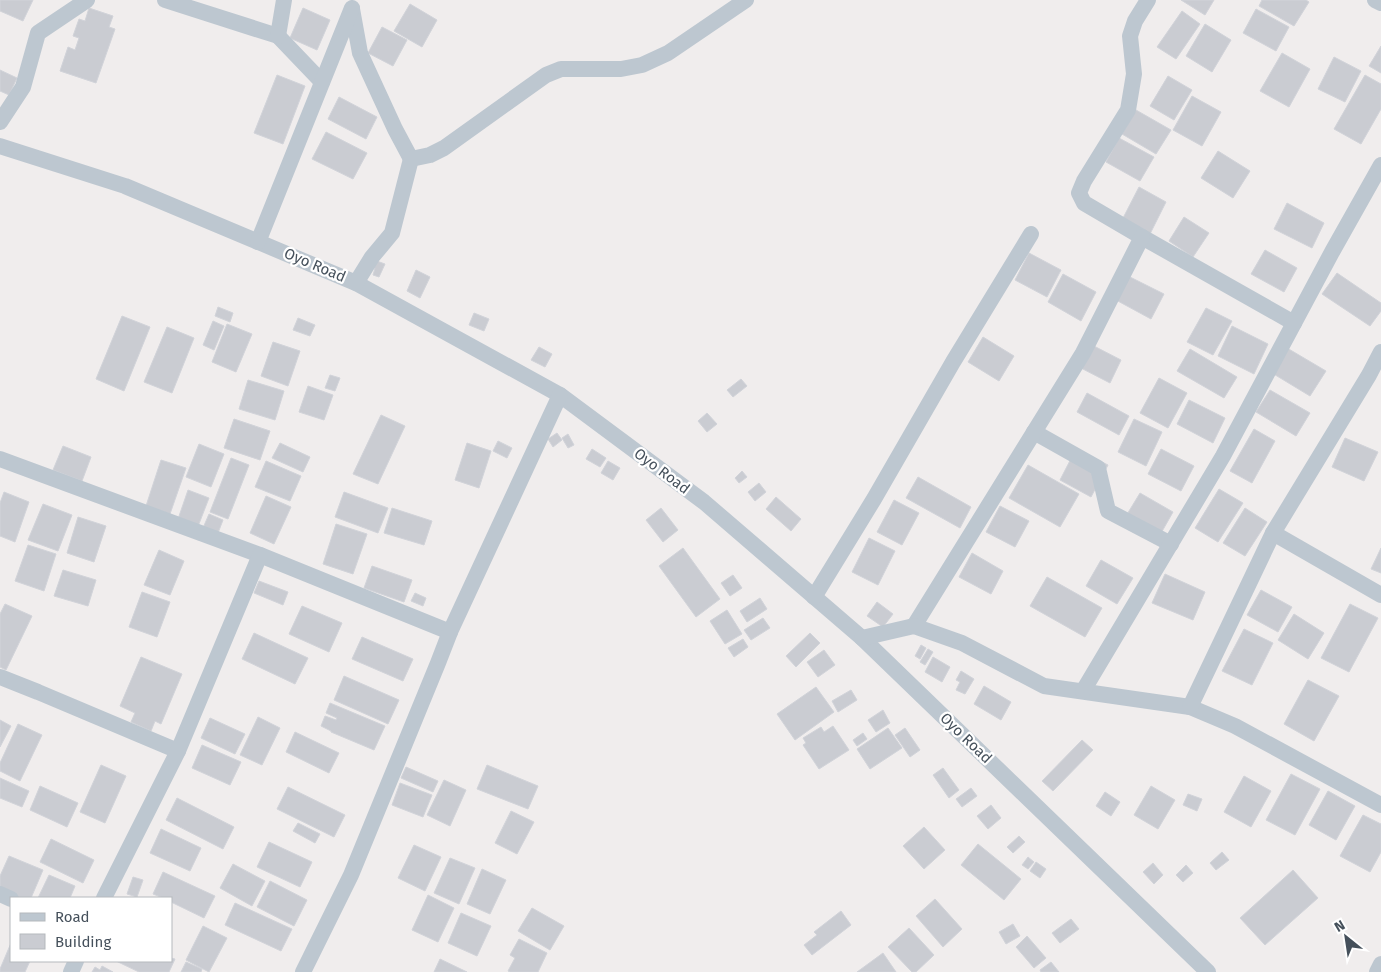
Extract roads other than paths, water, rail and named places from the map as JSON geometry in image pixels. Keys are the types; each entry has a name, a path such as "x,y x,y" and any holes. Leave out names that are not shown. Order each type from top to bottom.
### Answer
{"street":[{"path":"0,122 23,87 38,33 87,0"},
{"path":"164,0 278,36 322,82"},
{"path":"278,36 284,0"},
{"path":"411,159 430,155 444,148 546,75 561,69 621,69 642,65 668,53 746,0"},
{"path":"1148,0 1135,21 1130,36 1134,74 1128,110 1084,180 1080,193 1084,203 1294,323"},
{"path":"1375,0 1381,3"},
{"path":"354,4 360,53 411,159 392,233 372,257 356,283"},
{"path":"258,242 354,4"},
{"name":"Oyo Road","path":"0,146 126,186 356,283 560,395 704,502 862,638 1208,972"},
{"path":"1082,691 1223,456 1381,165"},
{"path":"814,597 1031,234"},
{"path":"914,626 1084,353 1142,237"},
{"path":"1190,707 1273,533 1375,378 1381,352"},
{"path":"303,972 351,875 450,632 560,395"},
{"path":"1034,432 1098,468 1108,511 1171,544"},
{"path":"0,459 260,555 450,632"},
{"path":"1273,533 1381,595"},
{"path":"105,897 178,751 260,555"},
{"path":"862,638 914,626 962,643 1044,686 1190,707 1235,726 1381,805"},
{"path":"0,677 178,751"},
{"path":"1377,972 1381,964"}]}
